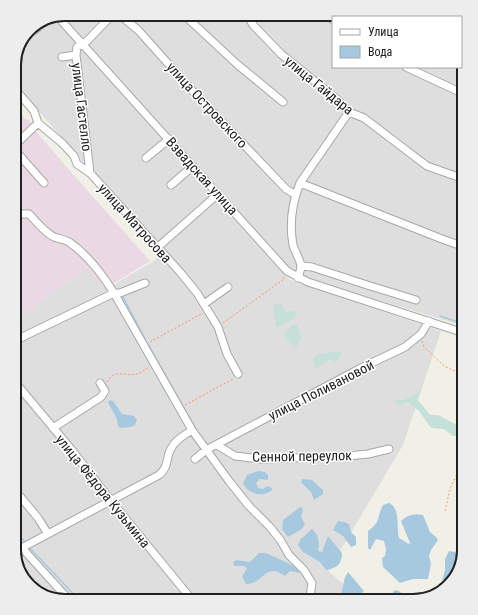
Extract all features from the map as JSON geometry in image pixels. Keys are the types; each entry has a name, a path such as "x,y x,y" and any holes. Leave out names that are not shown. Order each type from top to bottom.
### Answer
{"street":[{"name":"Взвадская улица","path":"63,21 287,271 298,278 457,331"},
{"name":"улица Гастелло","path":"90,173 76,55 78,47 106,21"},
{"name":"улица Островского","path":"127,21 139,31 188,86 286,189 296,194"},
{"path":"191,21 238,65 283,102"},
{"name":"улица Гайдара","path":"251,21 281,54 338,100 349,112 364,118 427,166 457,177"},
{"path":"62,57 76,55"},
{"path":"408,68 457,91"},
{"name":"улица Матросова","path":"21,96 34,111 38,123 62,143 74,156 77,164 90,173 180,272 218,327 227,354 238,374"},
{"path":"298,278 301,266 294,247 291,232 291,217 296,194 300,183 349,112"},
{"path":"21,139 38,123"},
{"path":"146,158 169,139"},
{"path":"21,157 44,183"},
{"path":"171,184 193,166"},
{"path":"300,183 456,244"},
{"path":"158,247 218,194"},
{"path":"21,214 29,214 48,233 56,238 67,241 85,255 106,280 192,430 229,481 270,527 281,541 289,555 304,570 312,583 310,594"},
{"path":"301,266 312,267 367,286 416,300"},
{"path":"21,338 114,293 120,293 145,282"},
{"path":"206,308 228,287"},
{"name":"улица Поливановой","path":"195,459 206,450 361,368 405,347 421,334 429,321"},
{"path":"53,428 101,396 105,391 102,386"},
{"name":"улица Фёдора Кузьмина","path":"21,389 71,449 111,501 187,594"},
{"path":"64,594 22,548 159,476 165,470 172,446 178,439 192,430"},
{"name":"Сенной переулок","path":"217,445 235,456 260,459 348,456 368,454 389,449"},
{"path":"21,497 38,518 48,534"}],"path":[{"path":"218,327 284,279 284,274 287,271"},
{"path":"144,345 206,308"},
{"path":"421,334 424,347 444,366 457,372"},
{"path":"102,386 118,373 137,374 154,364"},
{"path":"185,406 236,378 238,374"},
{"path":"445,511 450,489 457,474"}],"shaded area":[{"path":"67,21 332,21 332,68 457,68 457,324 310,279 289,268"},
{"path":"57,22 290,280 441,331 403,445 328,571 356,594 65,594 51,592 40,587 25,570 21,556 21,315 87,268 106,289 154,261 162,251 21,91 22,53 30,38 40,28"},
{"path":"21,114 26,120 28,119 32,124 31,126 150,261 113,284 109,278 101,284 87,268 21,315"},
{"path":"276,303 281,304 285,312 295,310 296,315 278,327 276,327 273,308"},
{"path":"297,324 299,328 298,332 301,336 298,345 295,348 284,335 292,325"},
{"path":"335,351 342,353 335,362 330,359 316,368 313,358 316,355"},
{"path":"421,391 417,399 430,415 438,415 457,425 457,436 453,436 444,429 431,428 419,411 408,402 398,405 395,403 397,400 404,400"}],"water":[{"path":"110,400 113,401 122,414 134,416 137,420 135,425 120,428 118,426 116,417 108,402"},
{"path":"258,471 265,472 268,475 268,480 260,479 256,483 258,488 263,489 267,486 272,488 272,490 264,494 256,494 248,490 243,483 247,475"},
{"path":"302,479 312,480 323,490 323,494 314,500 311,492 301,482"},
{"path":"389,503 393,506 397,514 399,538 409,544 410,543 401,521 408,516 417,514 423,515 430,532 438,540 429,556 431,564 428,579 413,579 400,583 383,567 382,558 385,556 386,549 384,541 376,539 370,550 368,548 368,531 377,522 383,505"},
{"path":"300,507 303,509 301,517 305,524 302,529 288,537 282,529 283,520"},
{"path":"338,521 349,524 351,532 356,537 356,545 351,547 343,536 333,530"},
{"path":"312,529 318,539 318,551 322,552 328,536 342,553 340,563 336,567 326,570 320,562 303,552 298,545 301,539"},
{"path":"449,551 455,552 456,559 453,570 441,584 445,570 445,559"},
{"path":"259,553 266,553 292,565 299,571 299,573 290,571 285,576 278,572 268,572 256,581 246,584 242,577 247,568 244,566 234,566 233,562 236,560 250,562"},
{"path":"348,572 364,591 360,594 341,594 345,577"},
{"path":"395,590 402,594 393,594"}],"waterway":[{"path":"122,295 145,339"},
{"path":"440,316 457,322"},
{"path":"148,344 197,431"},
{"path":"21,538 26,543"},
{"path":"29,547 73,594"}]}
